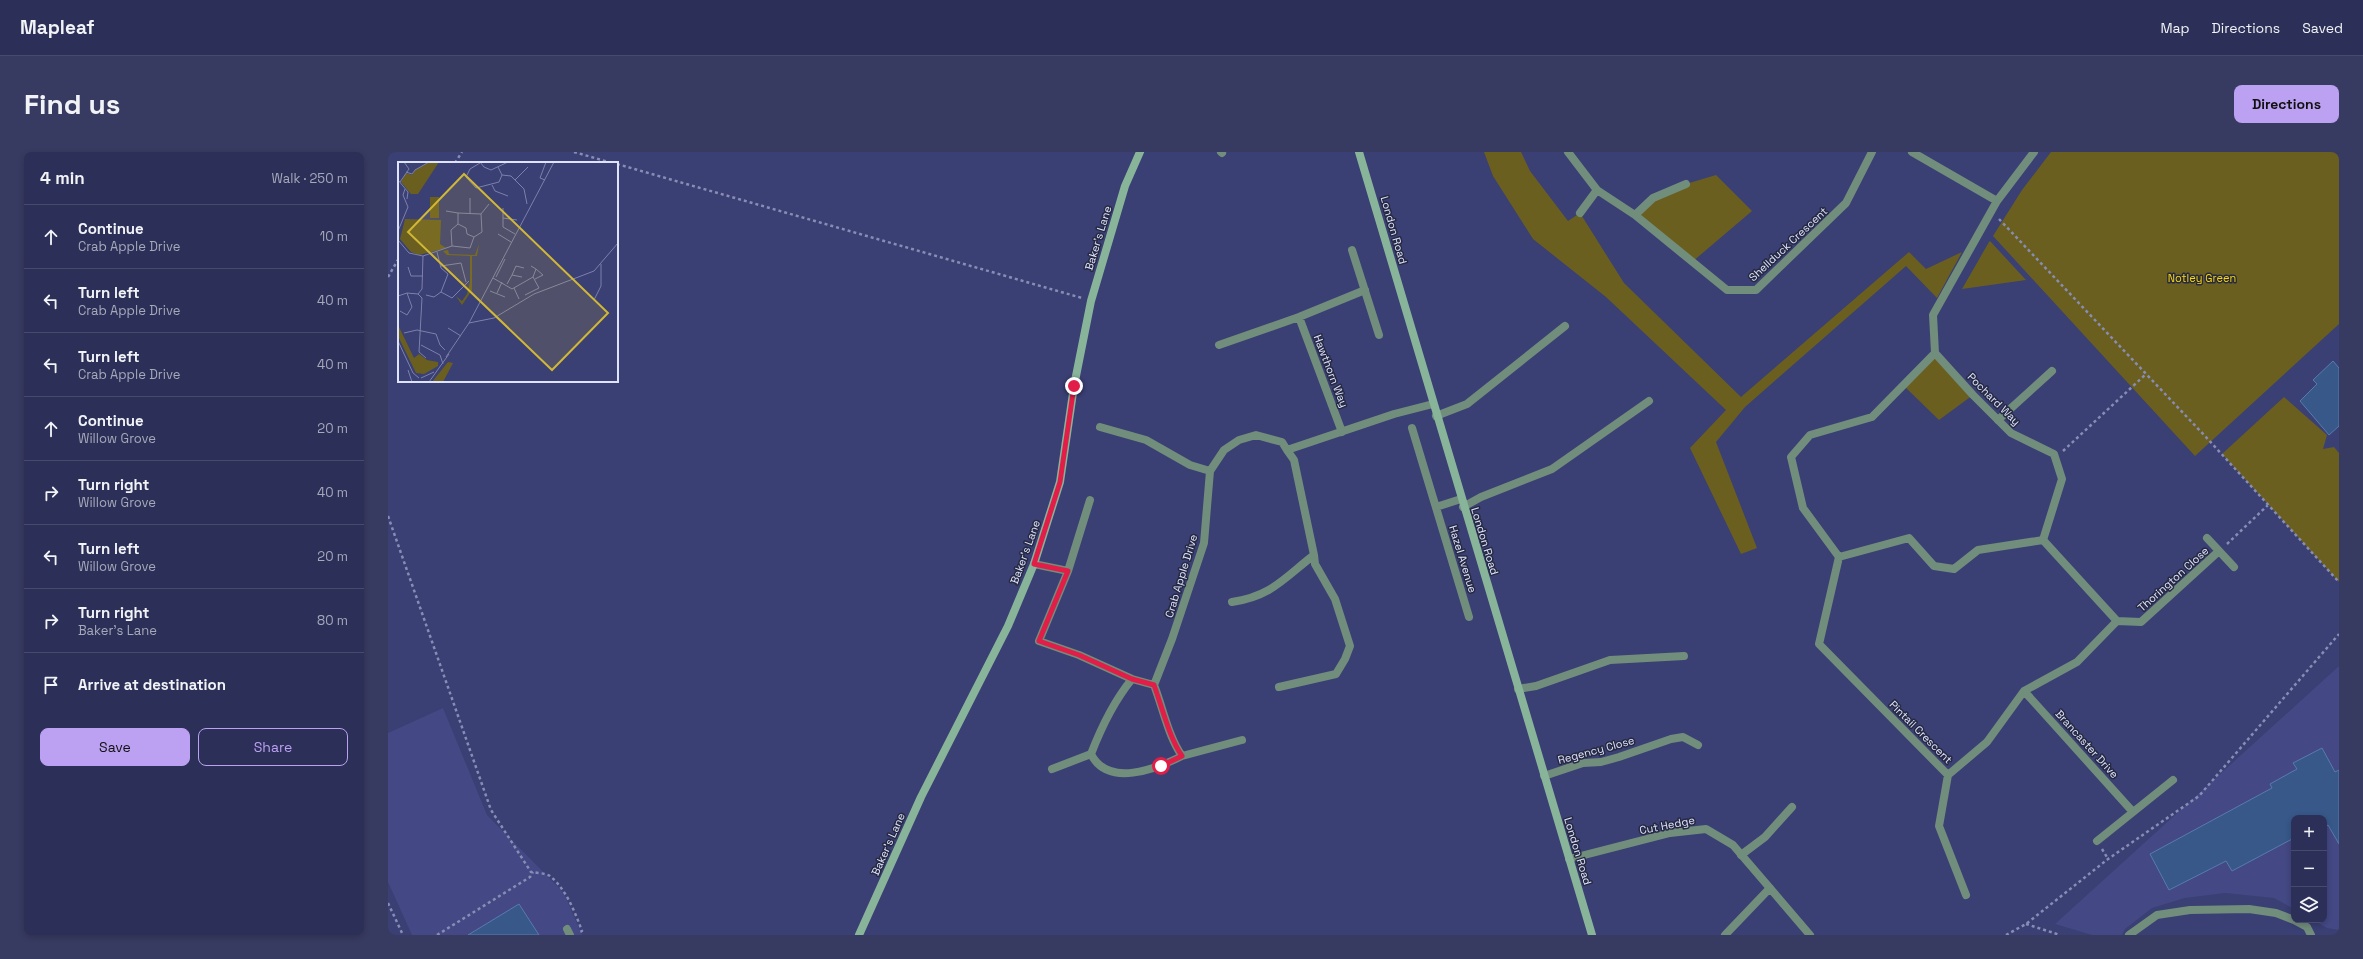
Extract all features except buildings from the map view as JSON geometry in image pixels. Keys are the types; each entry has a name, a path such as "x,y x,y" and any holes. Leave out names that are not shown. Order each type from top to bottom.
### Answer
{"street":[{"name":"Baker's Lane","path":"859,935 925,790 1008,626 1034,564 1060,482 1074,386 1091,301 1125,186 1140,152"},
{"name":"London Road","path":"1359,152 1436,416 1592,935"},
{"name":"Shellduck Crescent","path":"1568,152 1597,190 1635,216 1727,290 1756,290 1846,203 1872,152"},
{"path":"1912,152 1997,201"},
{"path":"2034,152 1997,201 1933,315 1935,353 1872,417 1810,435 1791,457 1803,508 1839,557 1909,538 1934,566 1954,569 1978,550 2043,540"},
{"path":"1635,216 1653,198 1686,184"},
{"path":"1580,213 1597,190"},
{"path":"1352,250 1379,335"},
{"path":"1219,345 1299,317 1365,290"},
{"name":"Hawthorn Way","path":"1299,317 1342,432"},
{"path":"1436,416 1467,404 1565,326"},
{"name":"Pochard Way","path":"1935,353 2011,433 2054,454 2055,458"},
{"path":"1998,420 2052,371"},
{"path":"1436,507 1462,503 1552,469 1649,401"},
{"path":"1287,450 1433,404"},
{"path":"1100,427 1146,440 1190,465 1210,471"},
{"name":"Hazel Avenue","path":"1412,428 1469,617"},
{"name":"Crab Apple Drive","path":"1154,685 1172,639 1204,543 1210,471 1224,450 1239,440 1256,436 1282,442 1294,460 1315,564 1340,613 1350,646 1345,659 1336,674 1280,687"},
{"path":"2043,540 2062,479 2055,458"},
{"path":"1090,500 1068,571 1039,641 1079,655 1132,679 1154,685 1162,703 1174,745 1182,756"},
{"path":"2207,538 2234,567"},
{"path":"2043,540 2117,621"},
{"name":"Thorington Close","path":"2117,621 2141,622 2219,551"},
{"path":"1232,602 1263,594 1279,585 1314,555"},
{"name":"Pintail Crescent","path":"1839,557 1819,644 1948,776 1987,742 2024,691 2077,662 2117,621"},
{"path":"1034,564 1068,571"},
{"path":"1518,689 1536,686 1610,660 1684,656"},
{"path":"1132,679 1122,691 1097,737 1091,754 1095,762 1107,771 1145,772 1182,756 1242,740"},
{"name":"Brancaster Drive","path":"2024,691 2133,812"},
{"name":"Regency Close","path":"1544,776 1576,765 1619,757 1671,739 1683,737 1698,745"},
{"path":"1052,769 1091,754"},
{"path":"1948,776 1939,826 1966,895"},
{"path":"2097,841 2173,780"},
{"path":"1741,855 1765,837 1792,807"},
{"name":"Cut Hedge","path":"1569,859 1670,833 1706,829 1733,845 1810,935"},
{"path":"1725,935 1770,888"},
{"path":"2129,935 2157,915 2190,910 2249,909 2276,913 2291,919"},
{"path":"2300,923 2307,927 2312,935"}],"path":[{"path":"456,162 462,152"},
{"path":"574,152 609,162"},
{"path":"618,164 1091,301"},
{"path":"1999,219 2146,374 2339,582"},
{"path":"388,276 398,260"},
{"path":"2055,458 2146,374"},
{"path":"2219,551 2268,505"},
{"path":"388,516 491,810 533,872 549,875 564,893 582,931 576,935"},
{"path":"2006,935 2026,924 2108,859 2199,796 2339,634"},
{"path":"437,935 530,877 533,872"},
{"path":"388,902 403,935"},
{"path":"2026,924 2060,935"}],"shaded area":[{"path":"2339,666 2339,930 2327,928 2318,923 2327,923 2327,815 2291,815 2291,907 2274,898 2225,893 2185,898 2152,908 2125,929 2122,935 2092,935 2055,924"},
{"path":"443,708 487,815 564,893 582,935 412,935 388,882 388,733"}],"green space":[{"path":"1484,152 1521,152 1530,171 1568,221 1580,213 1624,283 1741,397 1909,252 1926,269 1962,252 1937,298 1906,266 1745,407 1716,442 1757,548 1741,554 1690,448 1726,410 1606,297 1533,239 1493,176"},
{"name":"Notley Green","path":"2051,152 2339,152 2339,324 2195,456 1993,236 2022,190"},
{"path":"1716,175 1752,211 1692,262 1635,216 1653,198 1686,184"},
{"path":"1990,241 2026,280 1962,289 1989,242"},
{"path":"1935,353 1973,395 1939,420 1903,385"},
{"path":"2284,397 2327,435 2323,449 2334,447 2339,453 2339,582 2222,454"}],"route":[{"path":"1074,386 1060,482 1034,564 1068,571 1039,641 1079,655 1132,679 1154,685 1162,703 1174,745 1182,756 1161,766"}]}
